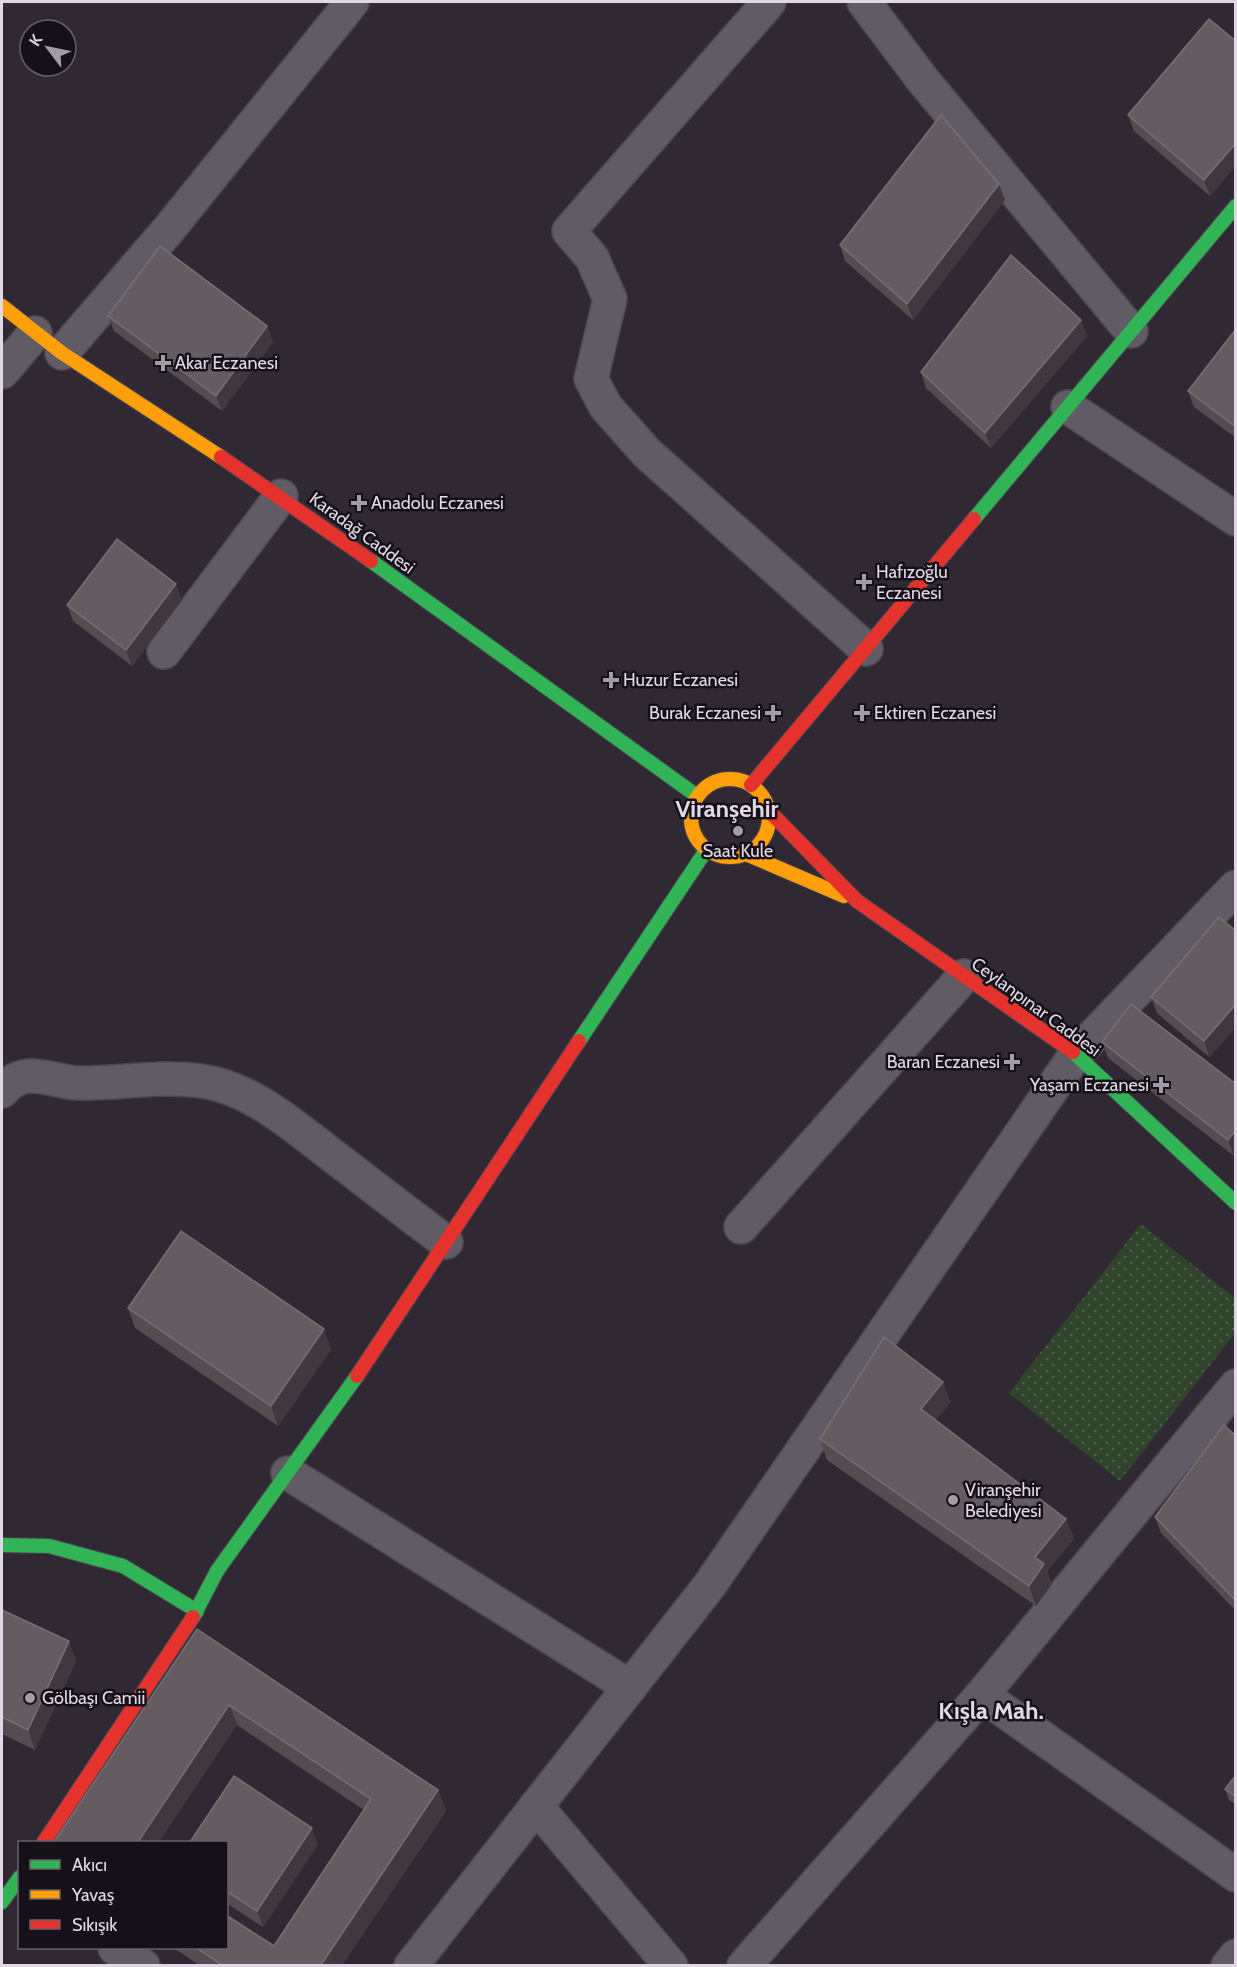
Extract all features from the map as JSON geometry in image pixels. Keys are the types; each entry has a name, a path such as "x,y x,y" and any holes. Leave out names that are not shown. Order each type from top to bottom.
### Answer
{"street":[{"path":"62,353 169,229 352,2"},
{"path":"770,2 569,231 592,258 610,298 591,379 606,408 647,453 866,649"},
{"path":"864,2 922,79 1131,331"},
{"path":"751,785 1236,206"},
{"name":"Karadağ Caddesi","path":"2,306 62,353 281,496 697,796"},
{"path":"2,372 35,333"},
{"path":"1068,407 1236,519"},
{"path":"164,652 281,496"},
{"path":"728,778 751,785 759,792 768,810 857,901 746,854 720,856 707,849 698,842 692,832 690,819 697,796 716,781 728,778"},
{"path":"746,854 765,836 768,810"},
{"path":"45,1841 198,1611 217,1571 341,1400 707,849"},
{"path":"411,1965 709,1586 1076,1054 1236,887"},
{"name":"Ceylanpınar Caddesi","path":"857,901 1076,1054 1236,1203"},
{"path":"741,1227 964,976"},
{"path":"2,1091 9,1083 39,1074 76,1083 131,1079 201,1081 240,1092 279,1115 446,1242"},
{"path":"744,1965 982,1695 1236,1386"},
{"path":"288,1473 630,1687"},
{"path":"2,1545 49,1546 123,1566 198,1611"},
{"path":"982,1695 1236,1875"},
{"path":"536,1806 671,1965"},
{"path":"119,1949 143,1965"},
{"path":"1228,1965 1236,1956"}],"green space":[{"path":"1141,1224 1235,1298 1235,1333 1120,1481 1009,1393"}],"building":[{"path":"1209,19 1236,41 1236,143 1204,180 1128,115"},
{"path":"941,115 999,184 907,304 840,245"},
{"path":"160,246 267,326 216,396 108,316"},
{"path":"1011,255 1081,320 985,433 921,372"},
{"path":"1236,329 1236,427 1188,391"},
{"path":"117,539 176,584 126,650 67,605"},
{"path":"1219,917 1236,931 1236,1004 1204,1041 1151,997"},
{"path":"1131,1004 1236,1084 1236,1130 1228,1140 1102,1042"},
{"path":"181,1231 324,1329 271,1406 128,1308"},
{"name":"Viranşehir Belediyesi","path":"884,1337 943,1382 921,1409 1066,1519 1035,1557 1044,1564 1029,1586 820,1439"},
{"path":"1224,1425 1236,1436 1236,1601 1155,1517"},
{"name":"Gölbaşı Camii","path":"2,1610 69,1641 28,1730 2,1717"},
{"path":"197,1629 438,1790 321,1965 222,1965 198,1949 228,1949 228,1916 274,1946 371,1799 229,1705 139,1841 55,1841"},
{"path":"1236,1775 1236,1797 1225,1789"},
{"path":"234,1776 312,1828 257,1911 228,1892 228,1841 191,1841"}],"traffic: fast":[{"path":"974,519 1236,206"},
{"path":"371,561 697,796"},
{"path":"579,1041 707,849"},
{"path":"1073,1052 1236,1203"},
{"path":"193,1617 217,1571 357,1376"},
{"path":"2,1545 49,1546 123,1566 197,1611"},
{"path":"2,1902 18,1880"}],"traffic: slow":[{"path":"2,306 62,353 221,457"},
{"path":"730,779 745,782 758,790 766,803 769,818 766,833 758,846 745,854 730,857 715,854 702,846 694,833 691,818 694,803 702,790 715,782 730,779"},
{"path":"746,854 844,896"}],"traffic: jam":[{"path":"221,457 371,561"},
{"path":"751,785 974,519"},
{"path":"768,810 857,901 1073,1052"},
{"path":"357,1376 579,1041"},
{"path":"45,1841 193,1617"}],"place":[{"name":"Akar Eczanesi","path":"163,363"},
{"name":"Anadolu Eczanesi","path":"359,503"},
{"name":"Hafızoğlu Eczanesi","path":"864,582"},
{"name":"Huzur Eczanesi","path":"611,680"},
{"name":"Burak Eczanesi","path":"773,713"},
{"name":"Ektiren Eczanesi","path":"862,713"},
{"name":"Saat Kule","path":"738,831"},
{"name":"Baran Eczanesi","path":"1012,1062"},
{"name":"Yaşam Eczanesi","path":"1161,1085"},
{"name":"Viranşehir Belediyesi","path":"953,1500"},
{"name":"Gölbaşı Camii","path":"30,1698"}],"district":[{"name":"Viranşehir","path":"727,808"},
{"name":"Kışla Mah.","path":"991,1710"}]}
